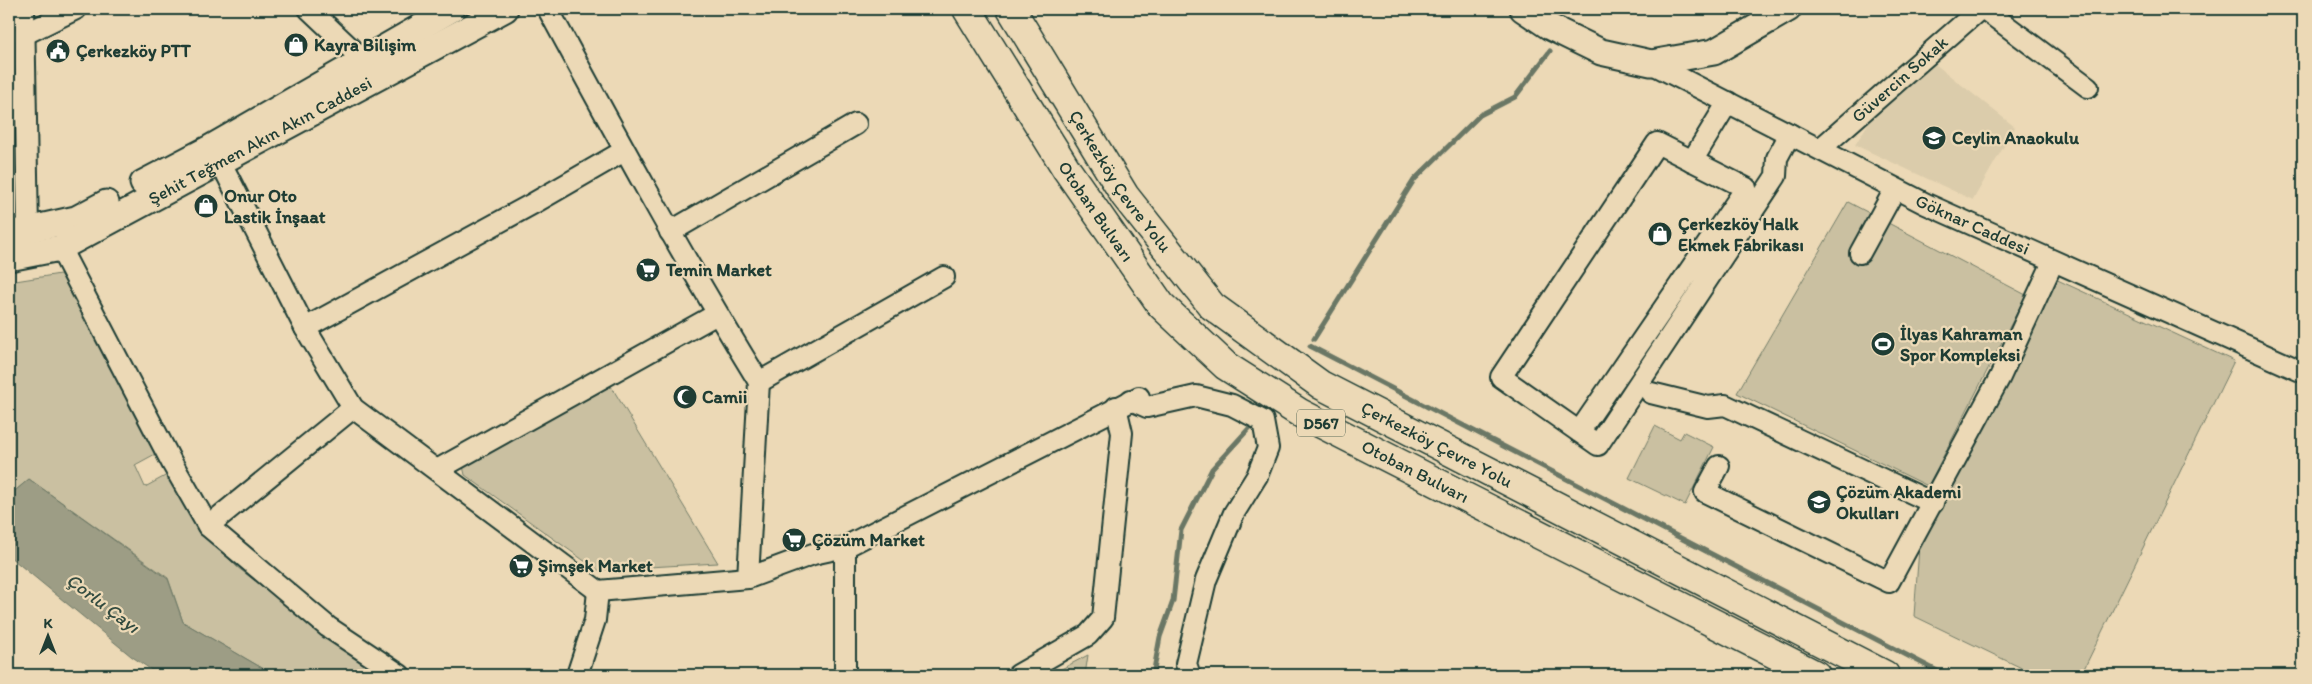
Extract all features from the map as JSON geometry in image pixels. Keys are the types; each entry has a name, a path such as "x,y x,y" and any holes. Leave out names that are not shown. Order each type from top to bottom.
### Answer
{"highway":[{"name":"Otoban Bulvarı","path":"967,9 1067,170 1161,305 1226,366 1300,413 1816,675"},
{"name":"Çerkezköy Çevre Yolu","path":"1011,9 1124,196 1212,306 1321,385 1885,675"}],"main road":[{"name":"Şehit Teğmen Akın Akın Caddesi","path":"18,232 76,219 210,148 452,9"},
{"name":"Şehit Teğmen Akın Akın Caddesi","path":"9,258 60,248 505,9"},
{"path":"1523,9 1550,27 1601,52 1650,62 1714,52 1788,9"}],"street":[{"path":"18,232 24,9"},
{"path":"23,35 76,9"},
{"path":"310,9 364,61"},
{"path":"548,9 624,151 717,314 759,382 748,578"},
{"path":"1982,9 2088,87"},
{"name":"Güvercin Sokak","path":"1820,149 1982,9"},
{"name":"Göknar Caddesi","path":"1650,62 1895,189 2053,262 2303,372"},
{"path":"1692,161 1728,102"},
{"path":"670,232 856,124"},
{"path":"1579,432 1746,188 1656,143 1501,378 1579,432 1598,445 1776,176 1776,158 1790,134"},
{"path":"305,328 534,203 624,151"},
{"path":"221,163 305,328 353,408 598,591 748,578 813,554 845,546 1129,401 1147,407 1196,396 1232,405 1263,421 1268,448 1257,476 1234,513 1206,580 1186,664 1190,675"},
{"path":"1860,253 1895,189"},
{"path":"60,248 172,463 208,526 328,627 400,675"},
{"path":"1719,466 1705,492 1889,582 2000,378 2053,262"},
{"path":"759,382 944,277"},
{"path":"437,470 717,314"},
{"path":"1651,393 1708,406 1725,405 1933,502"},
{"path":"1018,675 1081,640 1091,633 1103,618 1122,433 1129,401"},
{"path":"208,526 353,408"},
{"path":"845,546 845,675"},
{"path":"577,675 595,620 598,591"}],"shaded area":[{"path":"9,9 15,10 12,187 9,191"},
{"name":"Ceylin Anaokulu","path":"1935,64 2015,127 1973,200 1855,145 1871,119"},
{"name":"İlyas Kahraman Spor Kompleksi","path":"1848,202 2026,295 1928,486 1737,393"},
{"path":"60,274 83,309 149,442 157,453 135,465 145,487 167,475 199,528 237,567 378,675 274,675 183,622 168,578 29,479 9,496 9,282"},
{"path":"2051,277 2234,361 2081,675 2036,675 1914,616 1919,548"},
{"path":"611,386 718,563 597,570 465,475 463,466"},
{"path":"1655,426 1680,439 1684,432 1714,447 1685,505 1629,478"},
{"path":"1088,655 1085,675 1050,675"}],"water":[{"name":"Çorlu Çayı","path":"29,479 168,579 183,622 274,675 159,675 131,656 9,556 9,496"}],"waterway":[{"path":"1314,339 1414,180 1480,115 1515,97 1550,51"},
{"path":"1310,346 1945,675"},
{"path":"1153,675 1160,637 1173,601 1181,530 1212,469 1253,424"}],"place":[{"name":"Kayra Bilişim","path":"296,45"},
{"name":"Çerkezköy PTT","path":"58,51"},
{"name":"Ceylin Anaokulu","path":"1934,138"},
{"name":"Onur Oto Lastik İnşaat","path":"206,206"},
{"name":"Çerkezköy Halk Ekmek Fabrikası","path":"1660,234"},
{"name":"Temin Market","path":"648,270"},
{"name":"İlyas Kahraman Spor Kompleksi","path":"1883,344"},
{"name":"Camii","path":"685,397"},
{"name":"Çözüm Akademi Okulları","path":"1819,502"},
{"name":"Çözüm Market","path":"794,540"},
{"name":"Şimşek Market","path":"521,566"}]}
